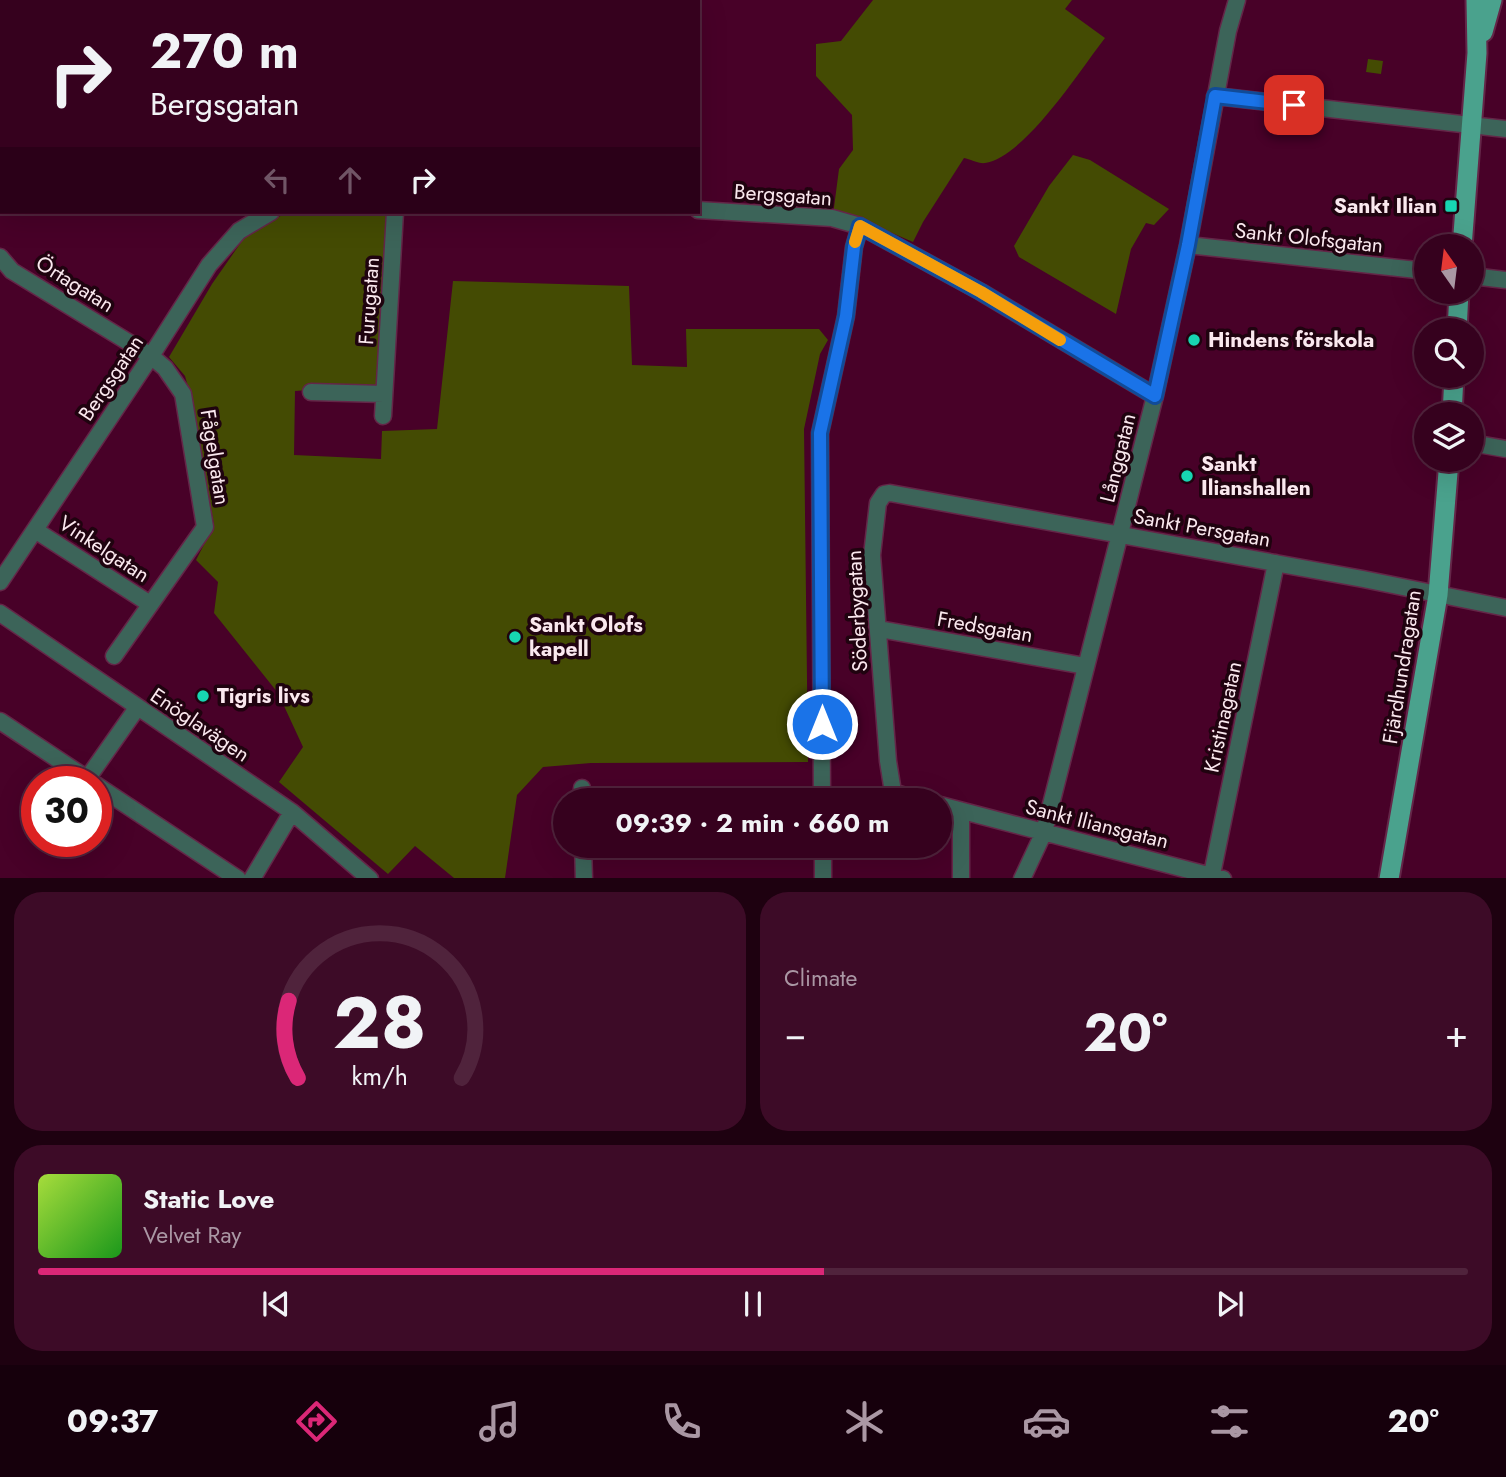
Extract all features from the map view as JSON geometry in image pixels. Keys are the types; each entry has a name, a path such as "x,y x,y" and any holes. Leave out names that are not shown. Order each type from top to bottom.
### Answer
{"main road":[{"path":"1463,234 1477,53 1476,0"},
{"path":"1477,53 1492,0"},
{"name":"Fjärdhundragatan","path":"1389,878 1438,595 1447,472"}],"street":[{"name":"Långgatan","path":"1022,878 1044,832 1155,396 1237,0"},
{"path":"1215,96 1506,129"},
{"name":"Bergsgatan","path":"700,210 832,218 860,226 981,292 1155,396"},
{"name":"Bergsgatan","path":"0,582 209,265 239,231 268,214"},
{"name":"Furugatan","path":"383,416 395,214"},
{"path":"822,788 820,433 846,316 854,247 860,226"},
{"name":"Sankt Olofsgatan","path":"1188,245 1414,270"},
{"name":"Örtagatan","path":"0,257 12,271 151,356 165,368"},
{"path":"1484,277 1506,280"},
{"name":"Fågelgatan","path":"114,656 205,527 183,394 165,368"},
{"path":"312,392 384,394"},
{"path":"1484,445 1506,449"},
{"name":"Sankt Persgatan","path":"890,493 1506,608"},
{"name":"Söderbygatan","path":"890,493 884,494 878,503 872,555 892,788"},
{"name":"Vinkelgatan","path":"35,530 150,604"},
{"name":"Kristinagatan","path":"1215,878 1276,563"},
{"name":"Enöglavägen","path":"0,613 292,813 370,878"},
{"name":"Fredsgatan","path":"879,629 1085,666"},
{"path":"102,766 137,708"},
{"path":"0,721 68,766"},
{"path":"112,795 238,878"},
{"path":"952,808 961,811 961,878"},
{"name":"Sankt Iliansgatan","path":"961,811 1215,878"},
{"path":"253,878 292,813"},
{"path":"583,858 583,878"},
{"path":"823,858 823,878"}],"green space":[{"path":"873,0 1072,0 1065,9 1105,38 1051,110 1017,145 1001,157 985,163 964,158 913,242 862,220 833,215 839,169 853,150 852,115 816,76 816,44 841,41"},
{"path":"1368,59 1383,61 1381,74 1366,72"},
{"path":"1073,155 1090,160 1169,209 1154,225 1146,223 1131,249 1116,314 1019,257 1014,246 1049,186"},
{"path":"285,214 389,214 381,385 295,391 294,455 381,459 382,431 437,429 453,281 629,286 632,365 687,367 686,329 819,329 828,340 820,354 804,429 808,762 591,763 543,767 517,795 505,878 454,878 415,846 388,874 279,782 303,747 278,693 214,613 218,582 196,560 214,525 192,401 185,376 169,357 212,284 244,238"}],"slow traffic":[{"path":"855,242 860,226 981,292 1060,340"}],"place":[{"name":"Sankt Ilian","path":"1451,206"},
{"name":"Hindens förskola","path":"1194,340"},
{"name":"Sankt Ilianshallen","path":"1187,476"},
{"name":"Sankt Olofs kapell","path":"515,637"},
{"name":"Tigris livs","path":"203,696"}],"route":[{"path":"822,724 820,433 846,316 854,247 860,226 981,292 1155,396 1188,245 1215,96 1294,105"}]}
